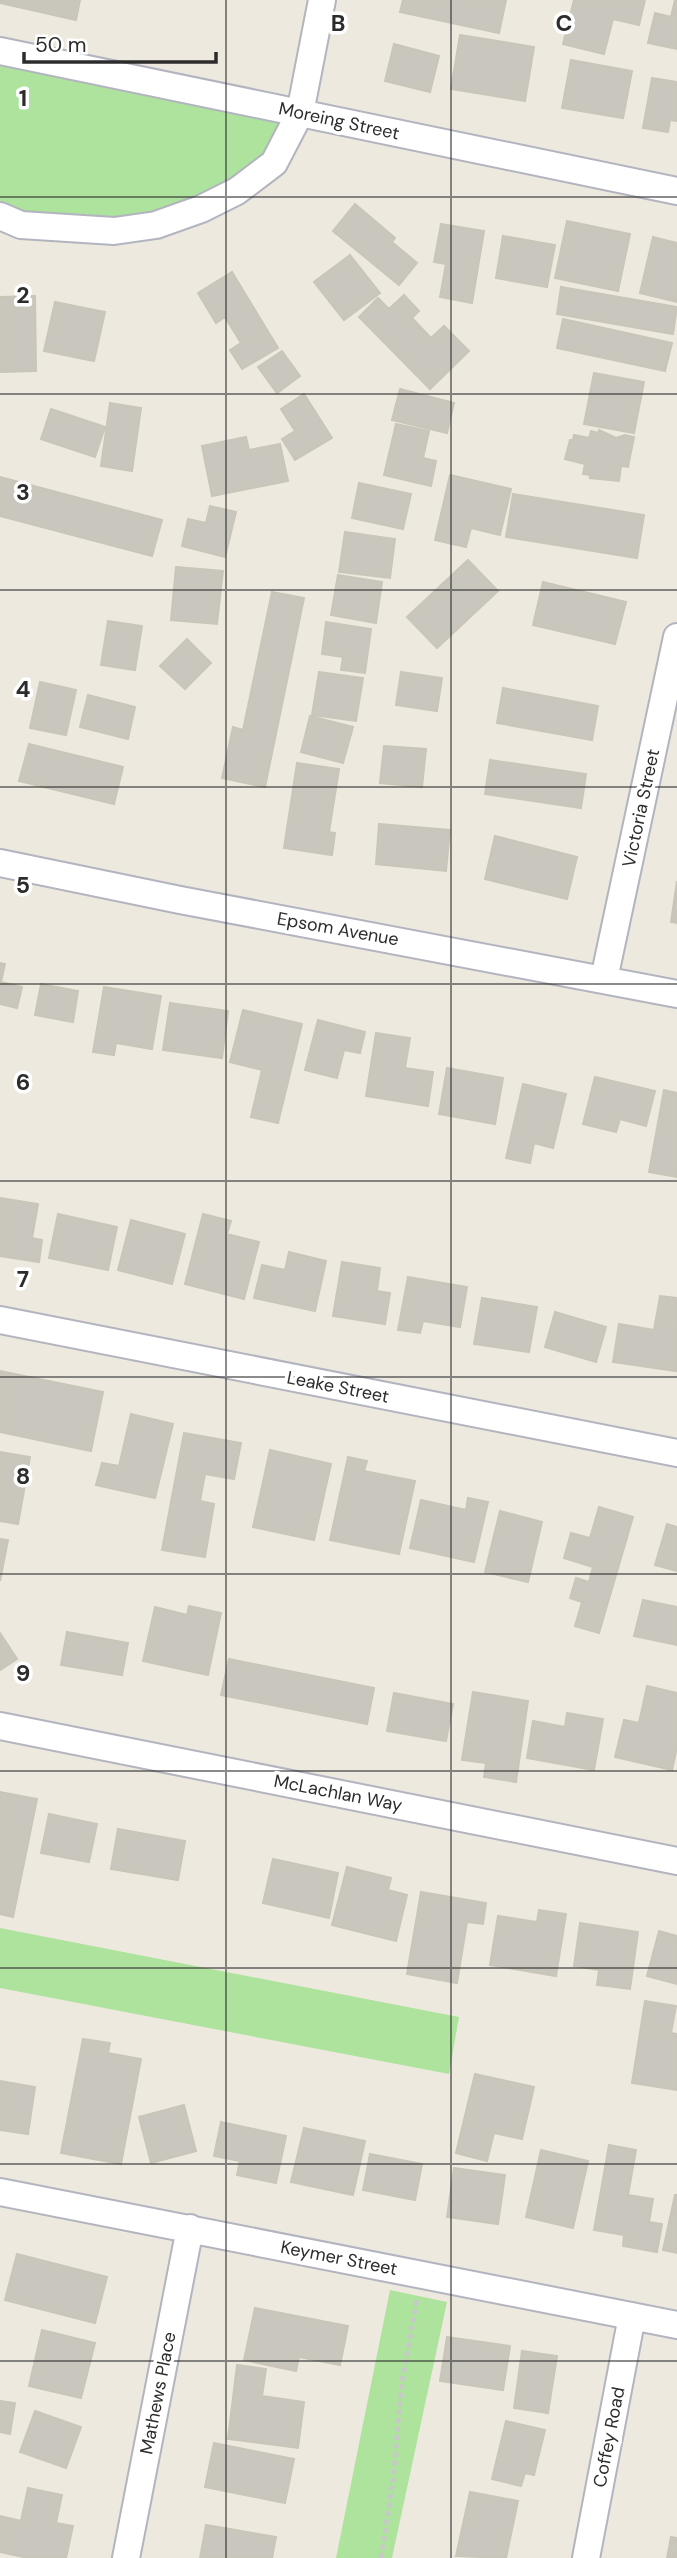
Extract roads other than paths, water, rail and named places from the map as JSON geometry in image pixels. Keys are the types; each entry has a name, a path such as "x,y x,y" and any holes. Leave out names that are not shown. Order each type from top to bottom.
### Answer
{"street":[{"path":"0,216 21,225 114,231 156,225 201,209 237,191 274,163 300,113 322,0"},
{"name":"Moreing Street","path":"0,51 677,191"},
{"name":"Victoria Street","path":"604,979 677,637"},
{"name":"Epsom Avenue","path":"0,863 180,900 677,994"},
{"name":"Leake Street","path":"0,1320 677,1453"},
{"name":"McLachlan Way","path":"0,1726 677,1861"},
{"name":"Keymer Street","path":"0,2192 677,2325"},
{"name":"Mathews Place","path":"126,2558 190,2228"},
{"name":"Coffey Road","path":"586,2558 632,2316"}]}
